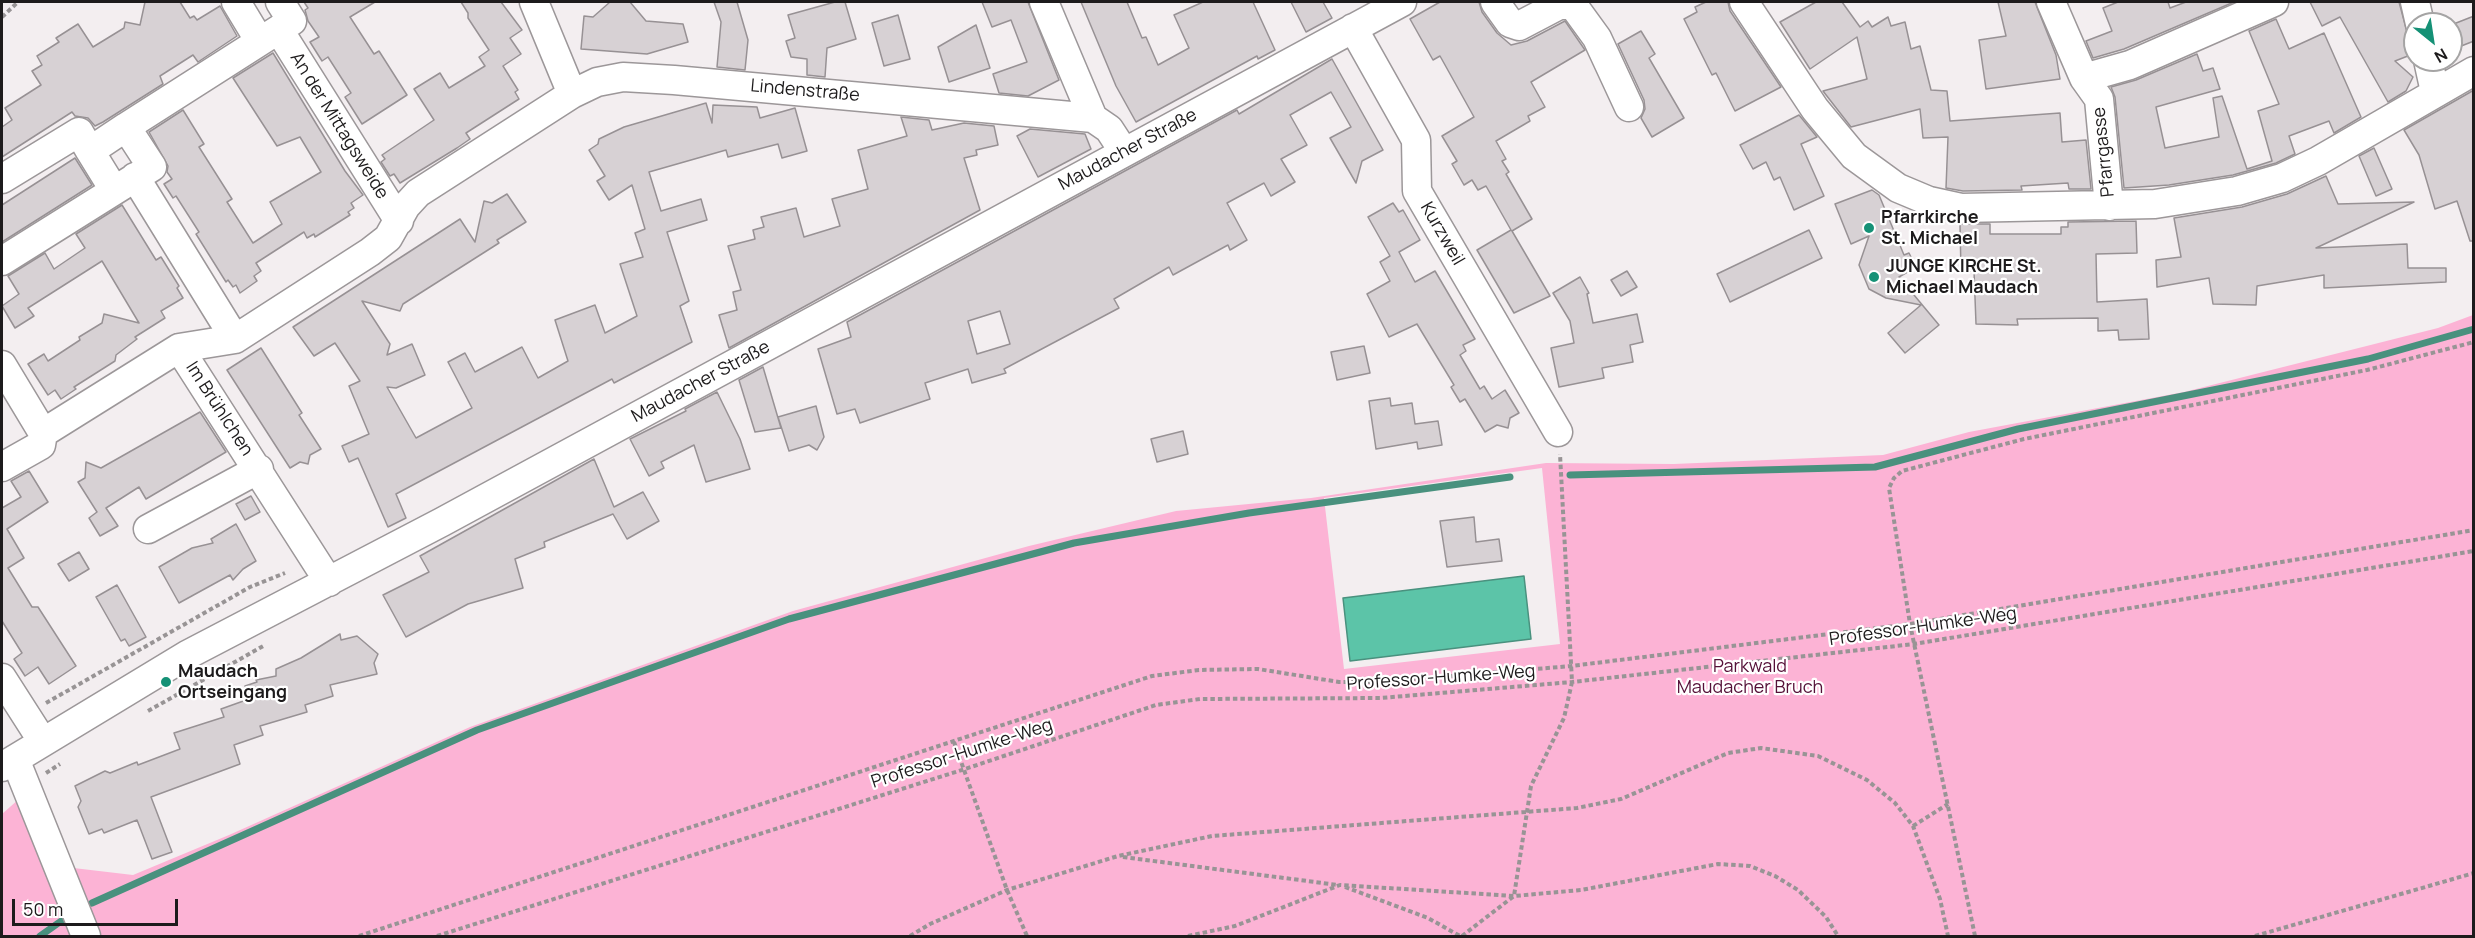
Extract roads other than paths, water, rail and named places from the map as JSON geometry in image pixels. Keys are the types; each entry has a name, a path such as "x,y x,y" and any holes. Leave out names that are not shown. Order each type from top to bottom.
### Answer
{"street":[{"name":"An der Mittagsweide","path":"236,2 269,35 399,221"},
{"path":"90,151 292,21 280,2"},
{"path":"534,2 572,94"},
{"path":"1044,2 1093,118 1109,129 1124,152"},
{"name":"Maudacher Straße","path":"8,763 188,656 1124,152 1358,17 1402,2"},
{"path":"1495,2 1510,23 1519,26 1563,3 1573,5 1597,38 1629,108"},
{"path":"1744,2 1834,134 1854,156 1898,188 1929,201 1961,208 2155,204 2237,191 2282,178 2368,135 2435,92 2474,71"},
{"name":"Pfarrgasse","path":"2051,2 2084,78 2099,99 2109,206"},
{"path":"2084,78 2130,65 2274,2"},
{"name":"Kurzweil","path":"1358,17 1416,140 1417,191 1558,432"},
{"path":"2431,72 2435,92"},
{"name":"Lindenstraße","path":"572,94 597,82 623,77 1093,118"},
{"name":"An der Mittagsweide","path":"2,467 41,445 43,433 179,348 235,339 370,252 388,238 406,206 418,193 572,94"},
{"path":"2,261 152,167 126,128"},
{"path":"2,179 79,132 90,151 124,184 235,339"},
{"name":"Im Brühlchen","path":"179,348 259,469 329,582"},
{"path":"2,365 43,433"},
{"name":"Im Brühlchen","path":"148,529 259,469"},
{"path":"2,678 43,742"},
{"path":"8,763 26,786 86,936"}],"waterway":[{"path":"1570,475 1875,467 2018,429 2368,359 2474,329"},
{"path":"92,903 477,730 789,619 1074,543 1249,513 1510,477"},
{"path":"40,936 64,919"}],"place":[{"name":"Pfarrkirche St. Michael","path":"1869,228"},
{"name":"JUNGE KIRCHE St. Michael Maudach","path":"1874,277"},
{"name":"Maudach Ortseingang","path":"166,682"}],"park label":[{"name":"Parkwald Maudacher Bruch","path":"1750,677"}]}
